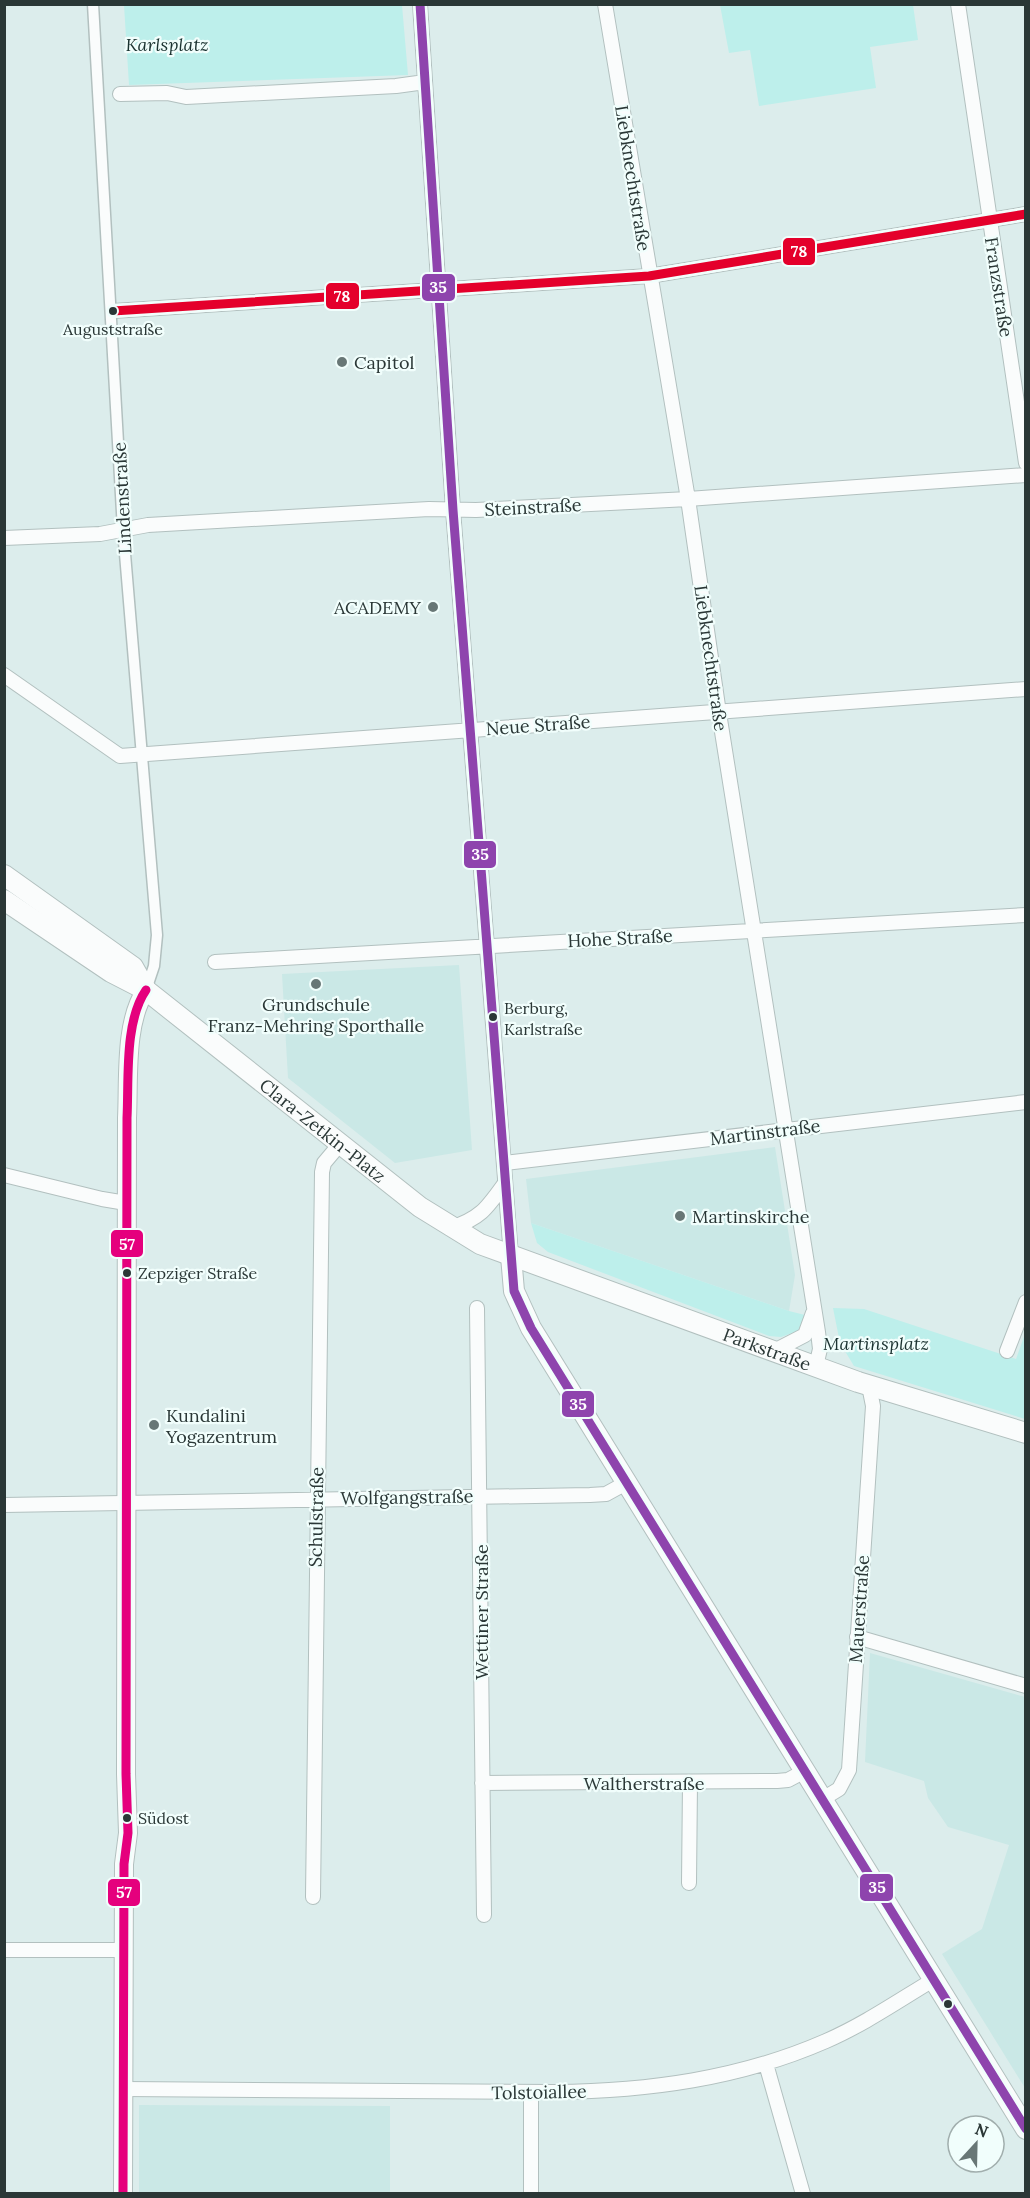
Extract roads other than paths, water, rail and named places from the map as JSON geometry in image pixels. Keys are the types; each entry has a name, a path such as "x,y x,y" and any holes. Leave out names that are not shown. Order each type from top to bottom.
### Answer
{"main road":[{"path":"4,875 133,967 146,990"},
{"path":"4,900 111,972 146,990"},
{"name":"Clara-Zetkin-Platz","path":"146,990 340,1144 451,1228 480,1244 511,1256"},
{"path":"511,1256 514,1291 522,1312 820,1800 1026,2129"},
{"name":"Parkstraße","path":"511,1256 869,1386 1026,1433"}],"street":[{"name":"Lindenstraße","path":"93,4 113,311 123,530 157,935 154,966 146,990"},
{"path":"420,4 453,510 485,945 511,1256"},
{"name":"Liebknechtstraße","path":"605,4 688,499 719,713 820,1349 816,1366"},
{"name":"Franzstraße","path":"958,4 1026,463"},
{"path":"120,94 167,93 186,97 396,86 425,82"},
{"path":"113,311 649,276 1026,214"},
{"name":"Steinstraße","path":"4,538 123,530 148,525 429,509 453,510 688,499 1026,475"},
{"name":"Neue Straße","path":"4,675 120,756 1026,689"},
{"name":"Hohe Straße","path":"215,962 1026,915"},
{"path":"123,2193 124,1863 128,1833 126,1203 132,1030 136,1008 146,990"},
{"name":"Martinstraße","path":"505,1163 1026,1102"},
{"name":"Schulstraße","path":"313,1897 316,1498 322,1172 324,1163 340,1144"},
{"path":"4,1175 126,1203"},
{"path":"451,1228 472,1221 486,1210 505,1183"},
{"path":"1007,1351 1026,1302"},
{"name":"Wettiner Straße","path":"477,1308 484,1915"},
{"path":"774,1351 805,1335 814,1311"},
{"name":"Mauerstraße","path":"820,1800 839,1789 849,1770 873,1406 869,1386"},
{"path":"873,1406 895,1394"},
{"name":"Wolfgangstraße","path":"4,1505 480,1495 590,1496 606,1494 626,1483"},
{"path":"857,1637 1026,1686"},
{"name":"Waltherstraße","path":"482,1783 777,1781 788,1780 803,1772"},
{"path":"689,1883 690,1783"},
{"path":"4,1950 124,1950"},
{"name":"Tolstoiallee","path":"123,2089 531,2092 622,2091 690,2083 766,2064 826,2041 933,1980"},
{"path":"766,2064 803,2193"},
{"path":"531,2092 531,2193"}],"place":[{"name":"Auguststraße","path":"113,311"},
{"name":"Capitol","path":"342,362"},
{"name":"ACADEMY","path":"433,607"},
{"name":"Grundschule Franz-Mehring Sporthalle","path":"316,984"},
{"name":"Berburg, Karlstraße","path":"493,1017"},
{"name":"Martinskirche","path":"680,1216"},
{"name":"Zepziger Straße","path":"127,1273"},
{"name":"Kundalini Yogazentrum","path":"154,1425"},
{"name":"Südost","path":"127,1818"}],"park label":[{"name":"Karlsplatz","path":"167,44"},
{"name":"Martinsplatz","path":"876,1343"}]}
